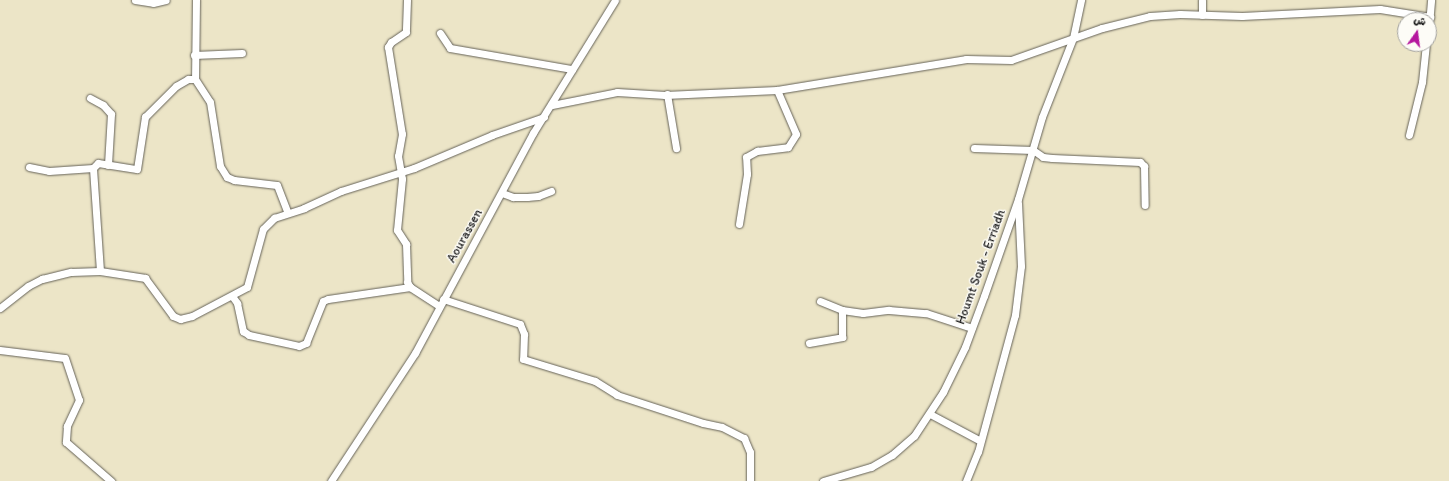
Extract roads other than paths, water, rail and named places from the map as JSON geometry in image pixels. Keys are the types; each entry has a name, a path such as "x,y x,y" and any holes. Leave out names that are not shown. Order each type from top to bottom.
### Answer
{"street":[{"path":"135,0 153,3 166,0"},
{"path":"196,0 194,79 210,102 218,159 223,173 234,180 277,185 288,213"},
{"path":"408,0 406,32 391,42 388,47 401,126 398,156 400,173 397,230 406,244 406,277 410,287 439,306"},
{"name":"Aourassen","path":"331,481 405,370 502,193 533,133 552,105 572,69 615,0"},
{"name":"Houmt Souk - Erriadh","path":"823,481 871,467 892,455 914,436 930,414 972,328 1018,199 1042,117 1073,38 1081,0"},
{"path":"1202,0 1202,15"},
{"path":"1430,12 1431,0"},
{"path":"552,105 617,92 667,94 777,90 966,59 1011,60 1113,24 1150,16 1334,13 1380,9 1397,13"},
{"path":"440,33 450,48 572,69"},
{"path":"1409,135 1422,82 1425,52"},
{"path":"194,55 242,53"},
{"path":"29,167 49,171 93,168 98,163 137,168 145,117 176,86 188,79 194,79"},
{"path":"739,224 747,174 746,158 757,151 788,147 796,134 777,90"},
{"path":"667,94 676,148"},
{"path":"90,98 103,105 111,114 108,165"},
{"path":"0,308 28,286 42,279 71,272 100,271 145,278 166,310 180,319 192,316 232,296 247,286 264,226 274,218 341,191 400,173 505,130 544,117"},
{"path":"974,148 1033,150 1043,157 1052,158 1140,162 1144,166 1145,205"},
{"path":"93,168 100,271"},
{"path":"502,193 513,197 527,197 538,196 550,191"},
{"path":"966,481 974,464 979,440 1015,315 1020,266 1018,199"},
{"path":"232,296 237,304 243,331 249,334 299,346 306,343 323,301 410,287"},
{"path":"443,299 520,324 524,334 523,359 595,381 617,395 703,423 722,427 744,438 750,452 750,481"},
{"path":"820,301 842,310 863,314 889,310 926,313 972,328"},
{"path":"809,343 842,337 842,310"},
{"path":"0,350 65,358 79,400 67,426 66,442 111,481"},
{"path":"930,414 979,440"}]}
